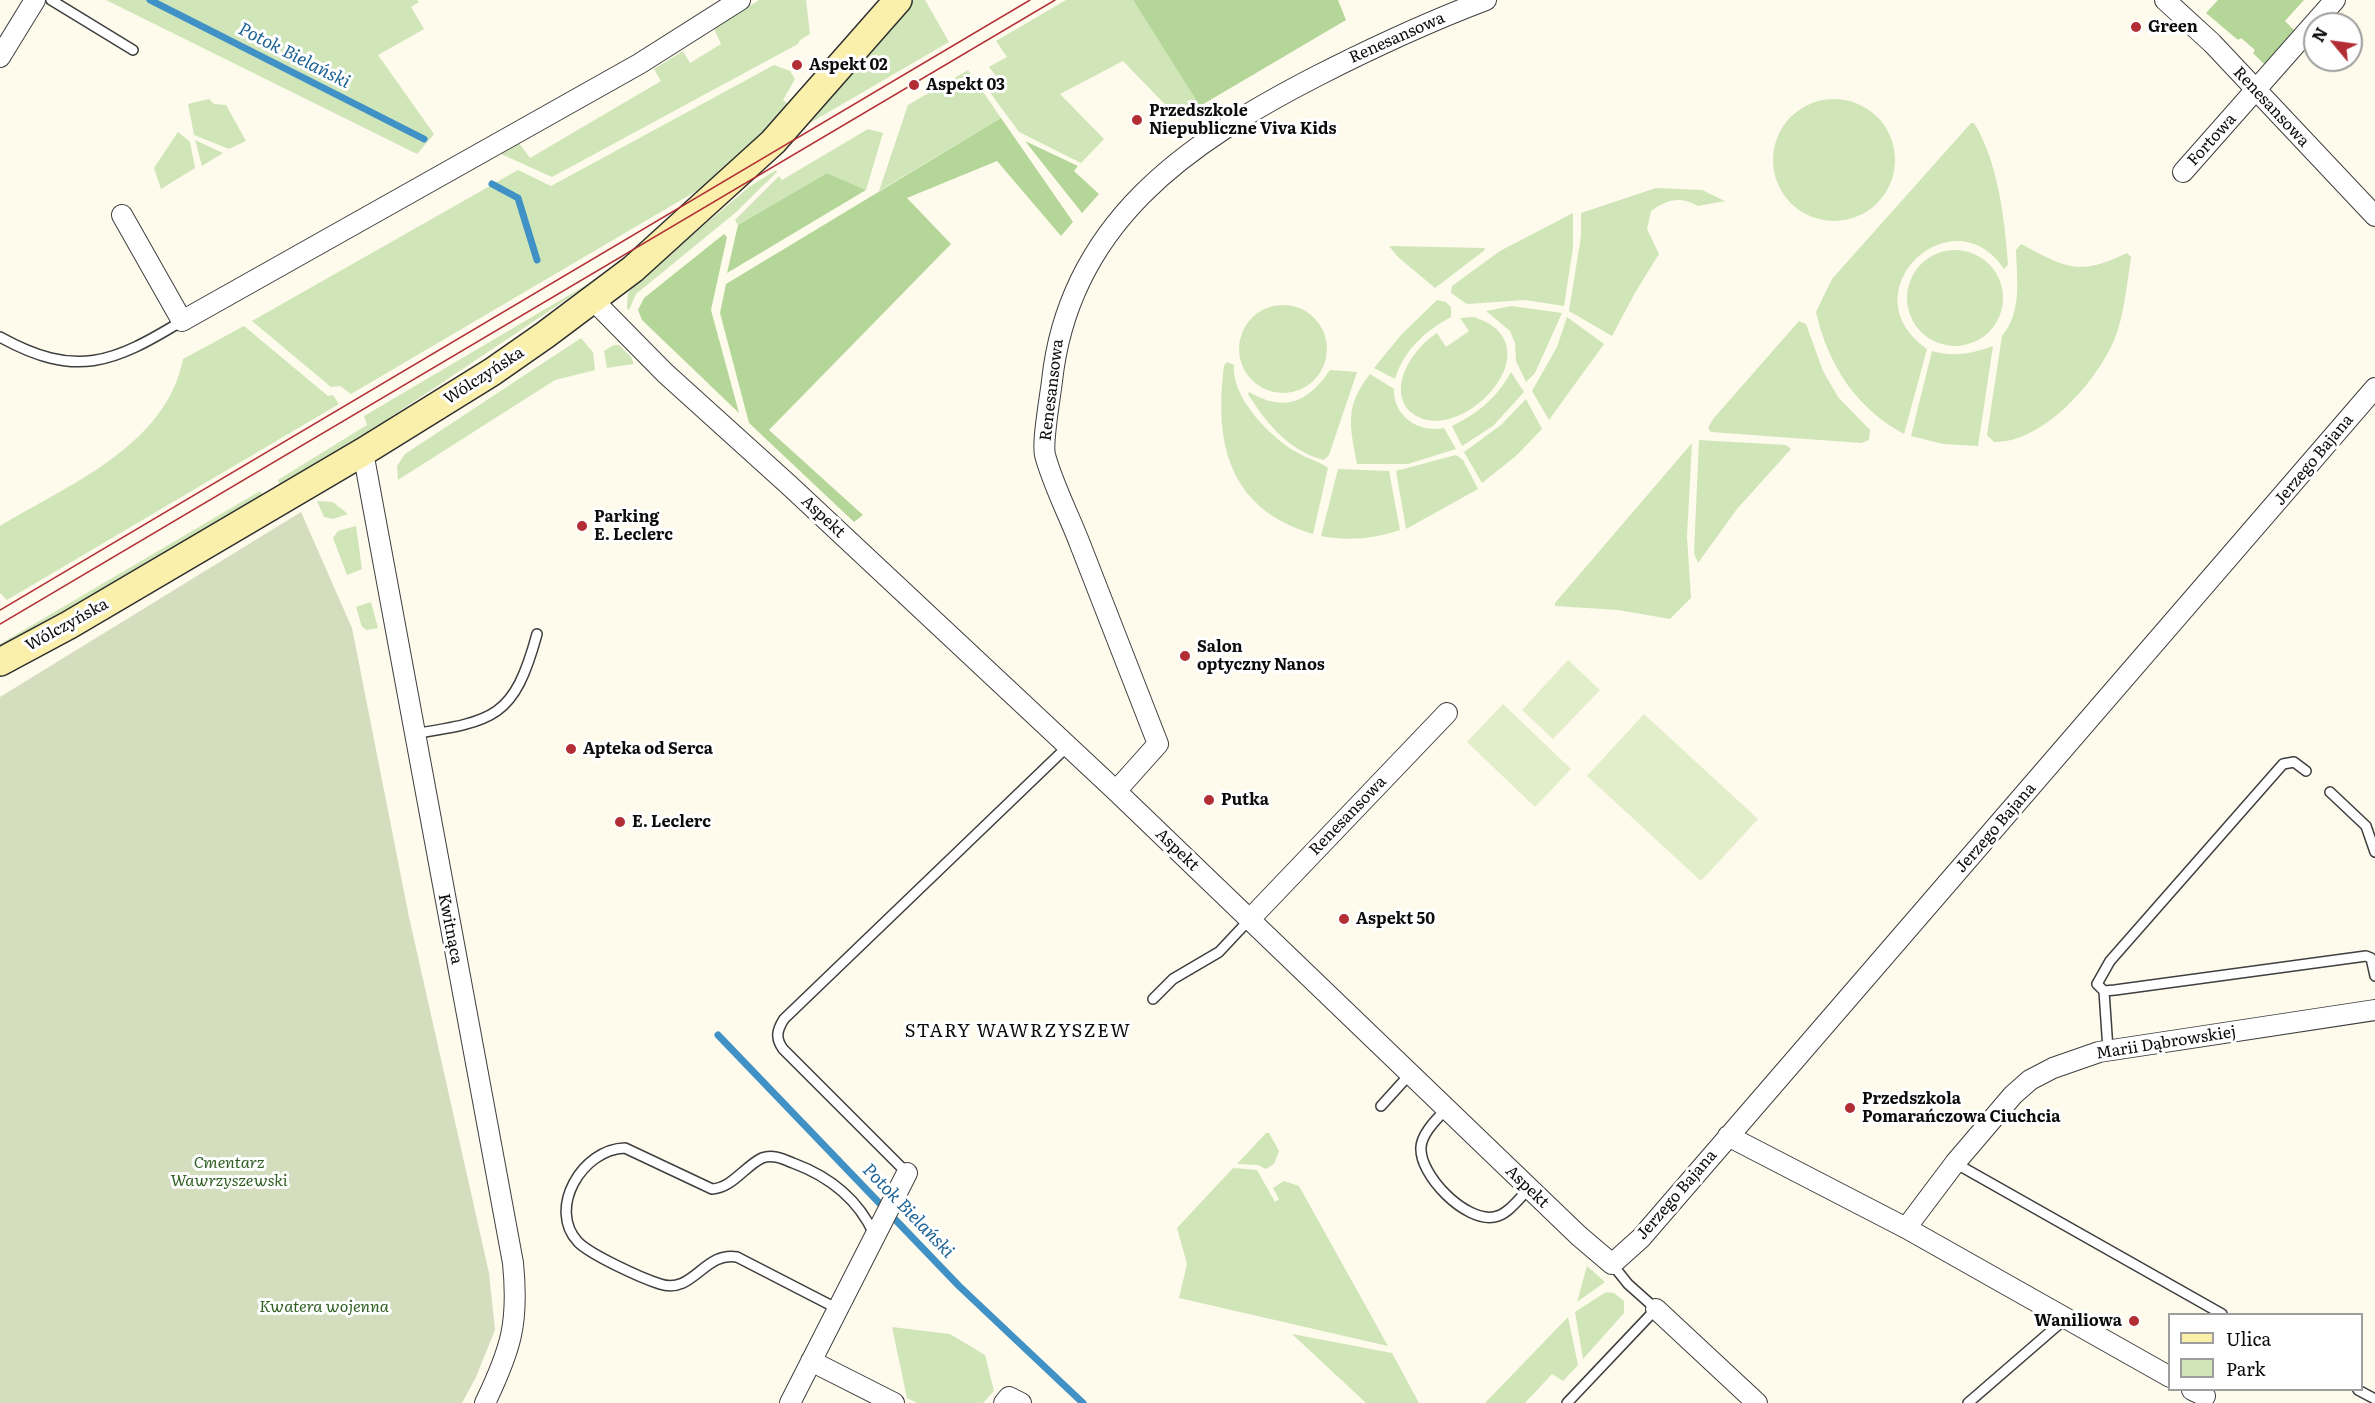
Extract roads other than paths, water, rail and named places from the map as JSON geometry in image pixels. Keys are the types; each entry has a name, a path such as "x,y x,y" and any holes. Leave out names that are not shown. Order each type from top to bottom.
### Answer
{"main road":[{"name":"Wólczyńska","path":"0,662 69,625 363,452 492,372 593,300 633,269 773,142 898,0"}],"street":[{"path":"0,57 35,0"},
{"path":"122,215 182,321 649,58 740,0"},
{"name":"Renesansowa","path":"1116,791 1158,744 1044,453 1055,350 1064,313 1097,248 1117,220 1167,170 1205,140 1264,103 1360,54 1486,0"},
{"name":"Renesansowa","path":"2165,0 2212,43 2375,216"},
{"name":"Fortowa","path":"2183,172 2335,0"},
{"name":"Aspekt","path":"593,300 665,373 797,492 1116,791 1529,1189 1612,1264"},
{"name":"Jerzego Bajana","path":"1612,1264 1641,1238 2375,388"},
{"name":"Kwitnąca","path":"363,452 413,735 513,1263 515,1321 510,1346 485,1403"},
{"name":"Renesansowa","path":"1249,920 1447,713"},
{"name":"Marii Dąbrowskiej","path":"1906,1228 1955,1163 2013,1095 2030,1080 2053,1068 2108,1050 2375,1010"},
{"path":"1728,1136 1906,1228 2168,1376"},
{"path":"790,1403 907,1173"},
{"name":"Aspekt","path":"1656,1309 1757,1403"},
{"path":"812,1361 894,1403"},
{"path":"1004,1403 1009,1397 1021,1403"}],"lane":[{"path":"51,0 133,50"},
{"path":"0,337 44,359 84,361 125,354 182,321"},
{"path":"413,735 480,722 501,709 516,691 527,669 537,634"},
{"path":"907,1173 783,1049 777,1035 778,1028 783,1019 1067,747"},
{"path":"2108,1050 2104,991 2097,984 2107,966 2283,764 2294,762 2306,771"},
{"path":"2330,792 2366,826 2375,852"},
{"path":"1153,999 1173,979 1219,952 1249,920"},
{"path":"2104,991 2366,956 2371,958 2375,976"},
{"path":"1381,1106 1410,1074"},
{"path":"1446,1109 1431,1125 1420,1146 1424,1163 1433,1181 1461,1207 1479,1217 1494,1217 1505,1213 1529,1189"},
{"path":"838,1309 737,1257 722,1257 711,1261 685,1284 677,1286 661,1284 634,1273 588,1249 573,1234 568,1209 574,1180 595,1157 613,1148 625,1148 712,1189 723,1187 763,1158 777,1157 815,1171 836,1185 878,1230"},
{"path":"1955,1163 2220,1313"},
{"name":"Aspekt","path":"1612,1264 1628,1284 1656,1309"},
{"path":"1567,1403 1656,1309"},
{"path":"1968,1403 2065,1319"},
{"path":"2361,1391 2375,1399"}],"waterway":[{"name":"Potok Bielański","path":"150,0 424,139"},
{"name":"Potok Bielański","path":"492,184 518,198 537,260"},
{"name":"Potok Bielański","path":"718,1035 959,1286 1083,1403"}],"tram line":[{"path":"0,610 1030,0"},
{"path":"0,624 1055,0"}],"place":[{"name":"Green","path":"2136,27"},
{"name":"Aspekt 02","path":"797,65"},
{"name":"Aspekt 03","path":"914,85"},
{"name":"Przedszkole Niepubliczne Viva Kids","path":"1137,120"},
{"name":"Parking E. Leclerc","path":"582,526"},
{"name":"Salon optyczny Nanos","path":"1185,656"},
{"name":"Apteka od Serca","path":"571,749"},
{"name":"Putka","path":"1209,800"},
{"name":"E. Leclerc","path":"620,822"},
{"name":"Aspekt 50","path":"1344,919"},
{"name":"Przedszkola Pomarańczowa Ciuchcia","path":"1850,1108"},
{"name":"Waniliowa","path":"2134,1321"}],"district":[{"name":"STARY WAWRZYSZEW","path":"1018,1032"}],"park label":[{"name":"Cmentarz Wawrzyszewski","path":"229,1172"},
{"name":"Kwatera wojenna","path":"324,1307"}]}
